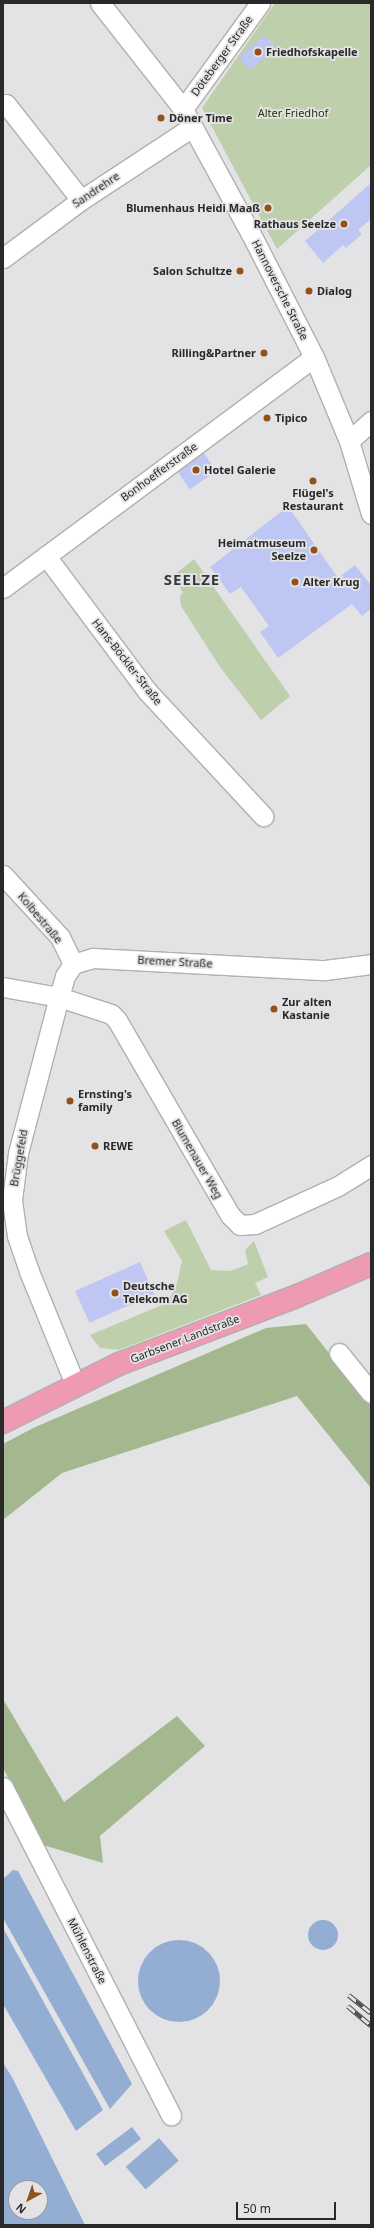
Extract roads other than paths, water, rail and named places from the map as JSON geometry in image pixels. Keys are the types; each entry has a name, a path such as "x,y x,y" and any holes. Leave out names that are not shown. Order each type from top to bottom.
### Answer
{"main road":[{"name":"Garbsener Landstraße","path":"3,1422 75,1384 371,1264"}],"street":[{"name":"Hannoversche Straße","path":"100,3 183,109 314,357 349,441 371,514"},
{"name":"Döteberger Straße","path":"183,109 260,3"},
{"path":"6,104 81,200"},
{"name":"Sandrehre","path":"3,258 81,200 192,127"},
{"name":"Bonhoefferstraße","path":"3,588 314,357"},
{"path":"349,441 371,421"},
{"name":"Hans-Böckler-Straße","path":"46,556 147,691 263,816"},
{"name":"Kolbestraße","path":"3,875 60,937 73,964"},
{"name":"Bremer Straße","path":"73,964 93,958 325,970 371,964"},
{"path":"3,987 59,997 65,976 73,964"},
{"name":"Blumenauer Weg","path":"59,997 111,1014 117,1020 230,1215 240,1225 255,1224 338,1186 371,1165"},
{"name":"Brüggefeld","path":"59,997 18,1153 12,1200 17,1236 29,1271 75,1384"},
{"path":"339,1353 371,1393"},
{"name":"Mühlenstraße","path":"3,1787 171,2116"}],"water":[{"path":"13,1870 18,1871 132,2084 110,2109 3,1918 3,1879"},
{"path":"323,1920 329,1921 337,1929 337,1941 329,1949 323,1950 317,1949 309,1941 308,1935 309,1929 317,1921"},
{"path":"3,1928 103,2110 76,2131 3,2004"},
{"path":"171,1940 187,1940 202,1947 213,1958 220,1973 220,1989 217,1997 208,2010 195,2019 187,2022 171,2022 156,2015 145,2004 138,1989 138,1973 145,1958 156,1947"},
{"path":"3,2063 12,2077 85,2225 3,2225"},
{"path":"132,2127 141,2139 105,2166 96,2154"},
{"path":"159,2138 179,2161 145,2190 126,2167"}],"railway":[{"path":"349,1995 371,2013"},
{"path":"348,2006 371,2025"}],"place":[{"name":"Friedhofskapelle","path":"258,52"},
{"name":"Döner Time","path":"161,118"},
{"name":"Blumenhaus Heidi Maaß","path":"268,208"},
{"name":"Rathaus Seelze","path":"344,224"},
{"name":"Salon Schultze","path":"240,271"},
{"name":"Dialog","path":"309,291"},
{"name":"Rilling&Partner","path":"264,353"},
{"name":"Tipico","path":"267,418"},
{"name":"Hotel Galerie","path":"196,470"},
{"name":"Flügel's Restaurant","path":"313,481"},
{"name":"Heimatmuseum Seelze","path":"314,550"},
{"name":"Alter Krug","path":"295,582"},
{"name":"Zur alten Kastanie","path":"274,1009"},
{"name":"Ernsting's family","path":"70,1101"},
{"name":"REWE","path":"95,1146"},
{"name":"Deutsche Telekom AG","path":"115,1293"}],"district":[{"name":"SEELZE","path":"192,580"}],"park label":[{"name":"Alter Friedhof","path":"293,113"}]}
